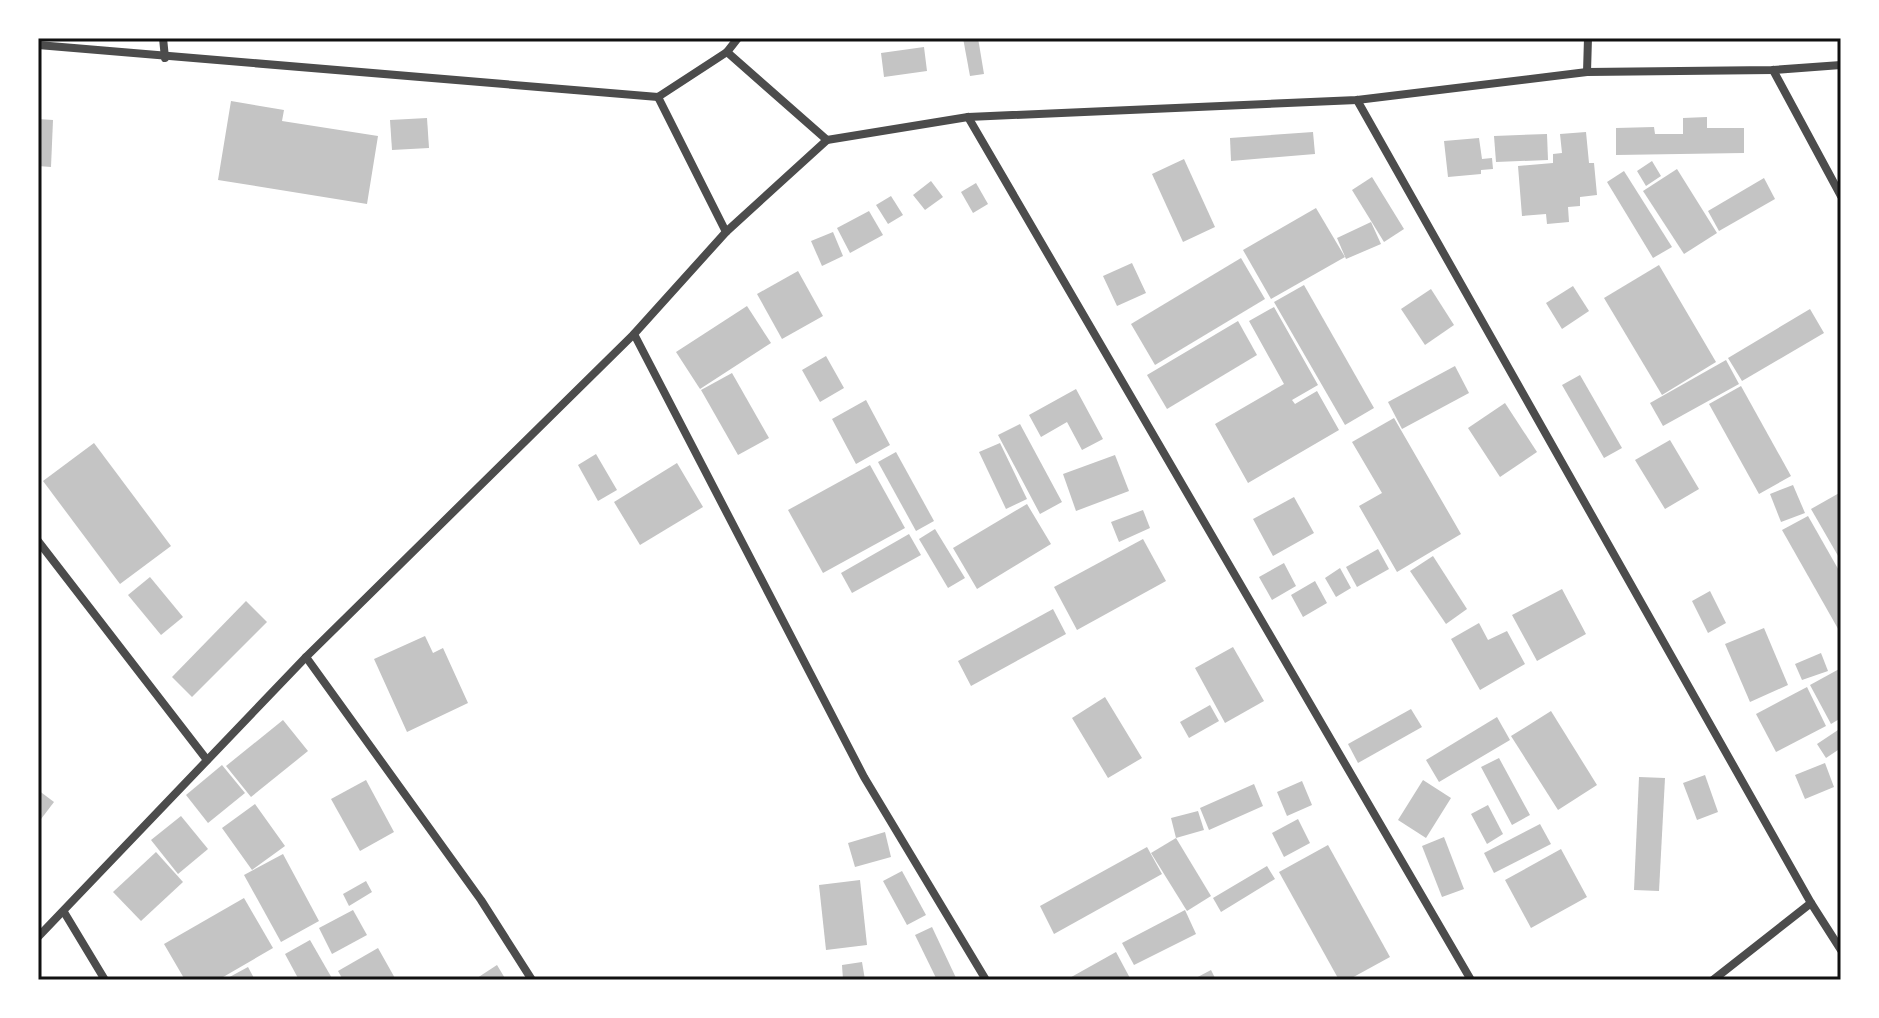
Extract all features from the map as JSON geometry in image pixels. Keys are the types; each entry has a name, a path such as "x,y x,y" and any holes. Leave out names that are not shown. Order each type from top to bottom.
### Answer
{"street":[{"path":"163,38 165,58"},
{"path":"38,45 658,97 727,52 738,38"},
{"path":"1587,72 1588,38"},
{"path":"727,52 827,140"},
{"path":"38,937 306,657 634,334 726,232 827,140 968,117 1357,100 1587,72 1773,70 1841,65"},
{"path":"1773,70 1841,196"},
{"path":"658,97 726,232"},
{"path":"1357,100 1811,903 1841,950"},
{"path":"968,117 1471,980"},
{"path":"634,334 864,777 986,980"},
{"path":"38,541 207,760"},
{"path":"306,657 481,900 532,980"},
{"path":"1713,980 1811,903"},
{"path":"64,912 105,980"}],"building":[{"path":"963,38 978,38 984,74 970,76"},
{"path":"924,47 927,71 884,77 881,53"},
{"path":"231,101 284,110 282,121 378,136 367,204 218,180"},
{"path":"1707,117 1707,128 1744,128 1744,153 1616,155 1616,128 1654,127 1655,134 1683,134 1683,118"},
{"path":"427,118 429,148 392,150 390,120"},
{"path":"38,119 53,120 51,167 38,166"},
{"path":"1313,132 1315,154 1231,161 1230,138"},
{"path":"1586,132 1589,163 1594,163 1597,195 1580,197 1580,206 1568,207 1569,222 1547,224 1546,214 1522,216 1518,166 1553,163 1553,154 1562,153 1560,134"},
{"path":"1547,134 1548,160 1496,162 1494,136"},
{"path":"1479,138 1482,159 1492,158 1493,169 1481,170 1481,174 1448,177 1444,141"},
{"path":"1184,159 1215,227 1183,242 1152,174"},
{"path":"1652,161 1661,176 1646,186 1637,171"},
{"path":"1677,169 1717,233 1684,254 1643,191"},
{"path":"1624,171 1672,247 1653,258 1607,182"},
{"path":"1372,177 1404,229 1384,242 1352,190"},
{"path":"1764,178 1775,199 1719,231 1708,211"},
{"path":"931,181 943,197 925,210 913,195"},
{"path":"976,183 988,204 973,213 961,192"},
{"path":"891,196 903,215 888,224 876,205"},
{"path":"1316,208 1345,257 1271,299 1243,250"},
{"path":"869,211 883,235 850,253 837,228"},
{"path":"1371,222 1381,244 1346,259 1337,238"},
{"path":"833,232 843,256 822,266 811,241"},
{"path":"1241,258 1265,299 1155,365 1131,324"},
{"path":"1132,263 1146,293 1117,306 1103,276"},
{"path":"1659,265 1716,362 1662,395 1604,298"},
{"path":"798,271 823,316 782,339 757,294"},
{"path":"1304,285 1374,408 1345,425 1274,302"},
{"path":"1573,286 1589,311 1562,329 1546,303"},
{"path":"1431,289 1454,325 1425,345 1401,309"},
{"path":"747,306 771,343 700,389 676,352"},
{"path":"1274,307 1318,385 1292,400 1295,404 1317,391 1339,430 1248,483 1215,424 1284,384 1249,321"},
{"path":"1810,309 1824,333 1742,381 1728,358"},
{"path":"1238,321 1257,355 1167,409 1147,375"},
{"path":"826,356 844,388 820,402 802,370"},
{"path":"1726,360 1739,384 1663,426 1650,403"},
{"path":"1455,366 1469,393 1402,429 1388,402"},
{"path":"732,373 769,438 738,455 701,390"},
{"path":"1580,375 1622,448 1604,458 1562,385"},
{"path":"1741,386 1791,476 1759,494 1709,404"},
{"path":"1076,389 1103,439 1082,450 1067,422 1041,437 1029,415"},
{"path":"866,400 890,445 856,464 832,419"},
{"path":"1505,403 1537,452 1500,477 1468,428"},
{"path":"1394,418 1461,534 1397,572 1359,506 1382,493 1352,442"},
{"path":"1020,424 1062,502 1040,514 998,435"},
{"path":"1670,440 1699,489 1665,509 1635,460"},
{"path":"94,443 171,546 120,584 43,481"},
{"path":"1000,443 1027,499 1006,509 979,452"},
{"path":"896,452 934,521 916,531 878,462"},
{"path":"596,454 617,490 598,501 578,465"},
{"path":"1115,455 1129,491 1076,511 1063,474"},
{"path":"677,463 703,507 640,545 614,502"},
{"path":"870,465 905,528 823,573 788,510"},
{"path":"1793,485 1805,513 1781,522 1770,494"},
{"path":"1841,492 1841,561 1811,509"},
{"path":"1294,497 1314,533 1273,556 1253,519"},
{"path":"1027,504 1051,544 977,589 953,548"},
{"path":"1143,510 1150,528 1119,542 1111,522"},
{"path":"1808,516 1841,574 1841,634 1782,530"},
{"path":"935,529 965,578 948,588 919,539"},
{"path":"909,534 921,555 852,593 841,573"},
{"path":"1143,539 1166,581 1077,630 1054,587"},
{"path":"1378,549 1389,569 1357,587 1346,567"},
{"path":"1433,556 1467,609 1446,624 1410,571"},
{"path":"1284,563 1296,586 1272,600 1259,577"},
{"path":"1340,568 1351,588 1336,597 1325,578"},
{"path":"150,577 183,617 161,635 128,595"},
{"path":"1315,581 1327,603 1303,617 1291,595"},
{"path":"1562,589 1586,634 1537,661 1512,615"},
{"path":"1710,591 1726,623 1708,633 1692,601"},
{"path":"246,601 267,622 192,697 172,677"},
{"path":"1053,609 1066,634 971,686 958,661"},
{"path":"1479,623 1488,640 1507,631 1525,664 1480,690 1451,639"},
{"path":"1764,628 1788,685 1750,702 1725,644"},
{"path":"425,636 433,653 443,648 468,703 407,732 374,659"},
{"path":"1233,647 1264,701 1225,723 1195,668"},
{"path":"1821,653 1828,671 1802,680 1795,664"},
{"path":"1841,668 1841,718 1831,724 1810,685"},
{"path":"1807,687 1826,726 1776,752 1756,714"},
{"path":"1105,697 1142,758 1108,778 1072,718"},
{"path":"1210,705 1219,721 1189,738 1180,722"},
{"path":"1411,709 1422,727 1358,763 1348,744"},
{"path":"1551,711 1597,785 1558,810 1511,736"},
{"path":"1497,717 1510,740 1439,782 1426,760"},
{"path":"283,720 308,751 251,797 226,766"},
{"path":"1841,728 1841,748 1826,758 1817,744"},
{"path":"1499,758 1530,815 1512,825 1481,767"},
{"path":"1825,763 1834,787 1805,799 1795,775"},
{"path":"222,765 245,793 208,823 186,795"},
{"path":"1705,775 1718,812 1697,820 1683,783"},
{"path":"1639,777 1665,778 1659,891 1634,890"},
{"path":"366,780 394,832 360,851 331,799"},
{"path":"1423,780 1451,798 1426,838 1398,820"},
{"path":"1302,781 1312,805 1287,816 1277,792"},
{"path":"1254,784 1263,806 1209,830 1200,808"},
{"path":"38,790 54,802 38,823"},
{"path":"255,804 285,846 252,870 222,828"},
{"path":"1488,805 1503,834 1487,844 1471,814"},
{"path":"1198,811 1204,830 1176,838 1171,818"},
{"path":"181,816 208,849 178,874 151,840"},
{"path":"1298,819 1310,843 1284,857 1272,833"},
{"path":"1540,824 1551,844 1494,873 1484,853"},
{"path":"885,832 891,857 855,867 848,843"},
{"path":"1444,837 1464,889 1442,897 1422,846"},
{"path":"1176,838 1211,896 1187,911 1151,853"},
{"path":"1328,845 1390,957 1348,980 1339,980 1279,872"},
{"path":"1147,847 1162,874 1054,934 1040,906"},
{"path":"1561,849 1587,897 1531,928 1505,880"},
{"path":"156,852 183,882 141,921 113,892"},
{"path":"283,854 319,921 281,942 244,875"},
{"path":"1267,866 1275,879 1221,912 1213,898"},
{"path":"902,871 926,915 907,925 883,881"},
{"path":"860,880 867,945 826,950 819,885"},
{"path":"366,881 372,892 349,906 343,894"},
{"path":"244,898 273,948 218,980 185,980 164,944"},
{"path":"353,910 367,935 332,954 319,928"},
{"path":"1185,910 1196,934 1134,965 1122,943"},
{"path":"932,927 957,980 937,980 915,935"},
{"path":"310,940 333,980 299,980 285,954"},
{"path":"378,948 396,980 343,980 338,971"},
{"path":"1116,952 1131,980 1066,980"},
{"path":"862,962 865,980 843,980 842,965"},
{"path":"497,965 506,980 474,980"},
{"path":"248,967 255,980 224,980"},
{"path":"1211,970 1216,980 1192,980"}]}
